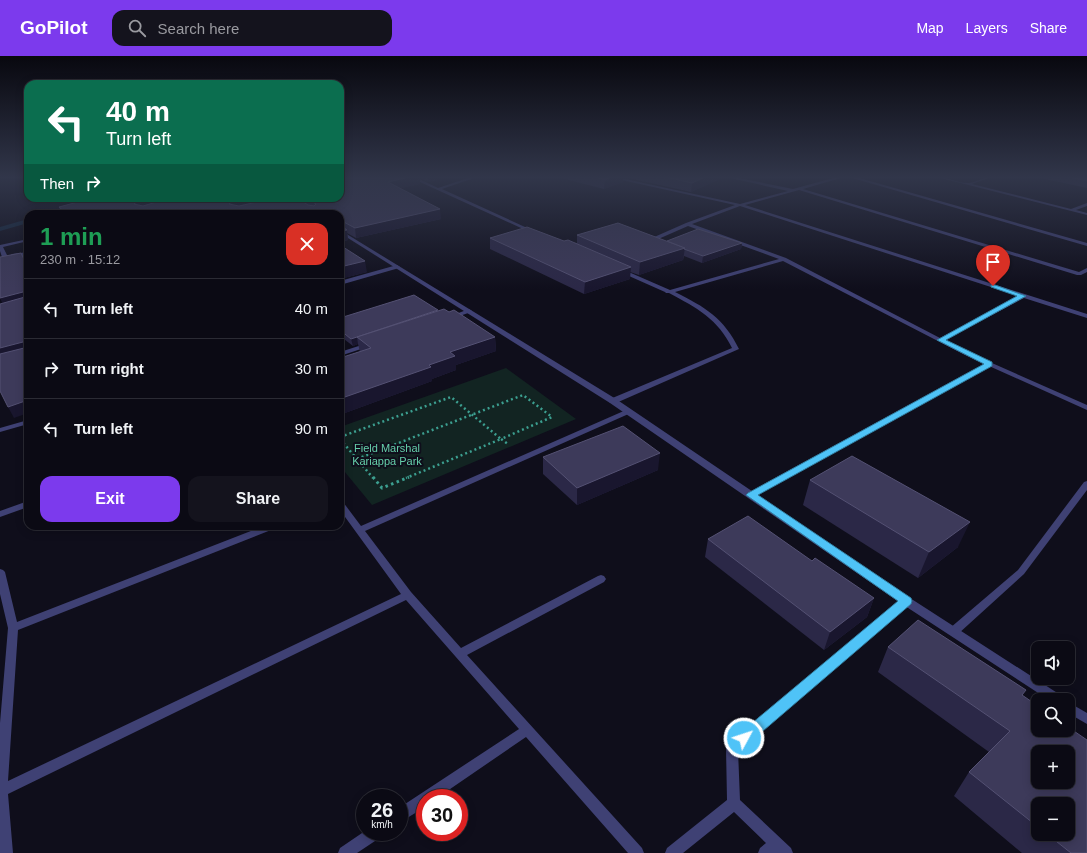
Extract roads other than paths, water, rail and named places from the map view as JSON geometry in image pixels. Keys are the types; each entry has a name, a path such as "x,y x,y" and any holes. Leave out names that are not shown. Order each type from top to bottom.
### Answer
{"street":[{"path":"495,214 539,234"},
{"path":"654,239 715,214"},
{"path":"769,214 1087,316"},
{"path":"882,214 1079,274 1087,270"},
{"path":"980,214 1087,245"},
{"path":"688,224 784,259 941,340 1087,408"},
{"path":"344,234 613,401 906,601 1047,693"},
{"path":"5,257 0,246 24,241"},
{"path":"0,261 5,257 24,255"},
{"path":"668,292 784,259"},
{"path":"344,282 397,267"},
{"path":"613,401 736,349 733,338 701,308 618,269"},
{"path":"941,340 1023,296"},
{"path":"446,318 469,311"},
{"path":"344,353 378,341"},
{"path":"751,495 990,364"},
{"path":"359,530 629,412"},
{"path":"0,430 24,423"},
{"path":"954,631 1021,572 1084,494 1087,484"},
{"path":"0,514 24,505"},
{"path":"344,509 407,596 637,853"},
{"path":"13,628 263,530"},
{"path":"0,572 13,628 1,791 6,853"},
{"path":"459,654 601,579"},
{"path":"1,791 407,596"},
{"path":"765,853 781,848 734,803 732,748 906,601"},
{"path":"1075,711 1087,719"},
{"path":"439,789 527,730"},
{"path":"672,853 734,803"},
{"path":"345,853 363,841"}],"waterway":[{"path":"0,229 24,222"}],"park label":[{"name":"Field Marshal Kariappa Park","path":"387,454"}]}
